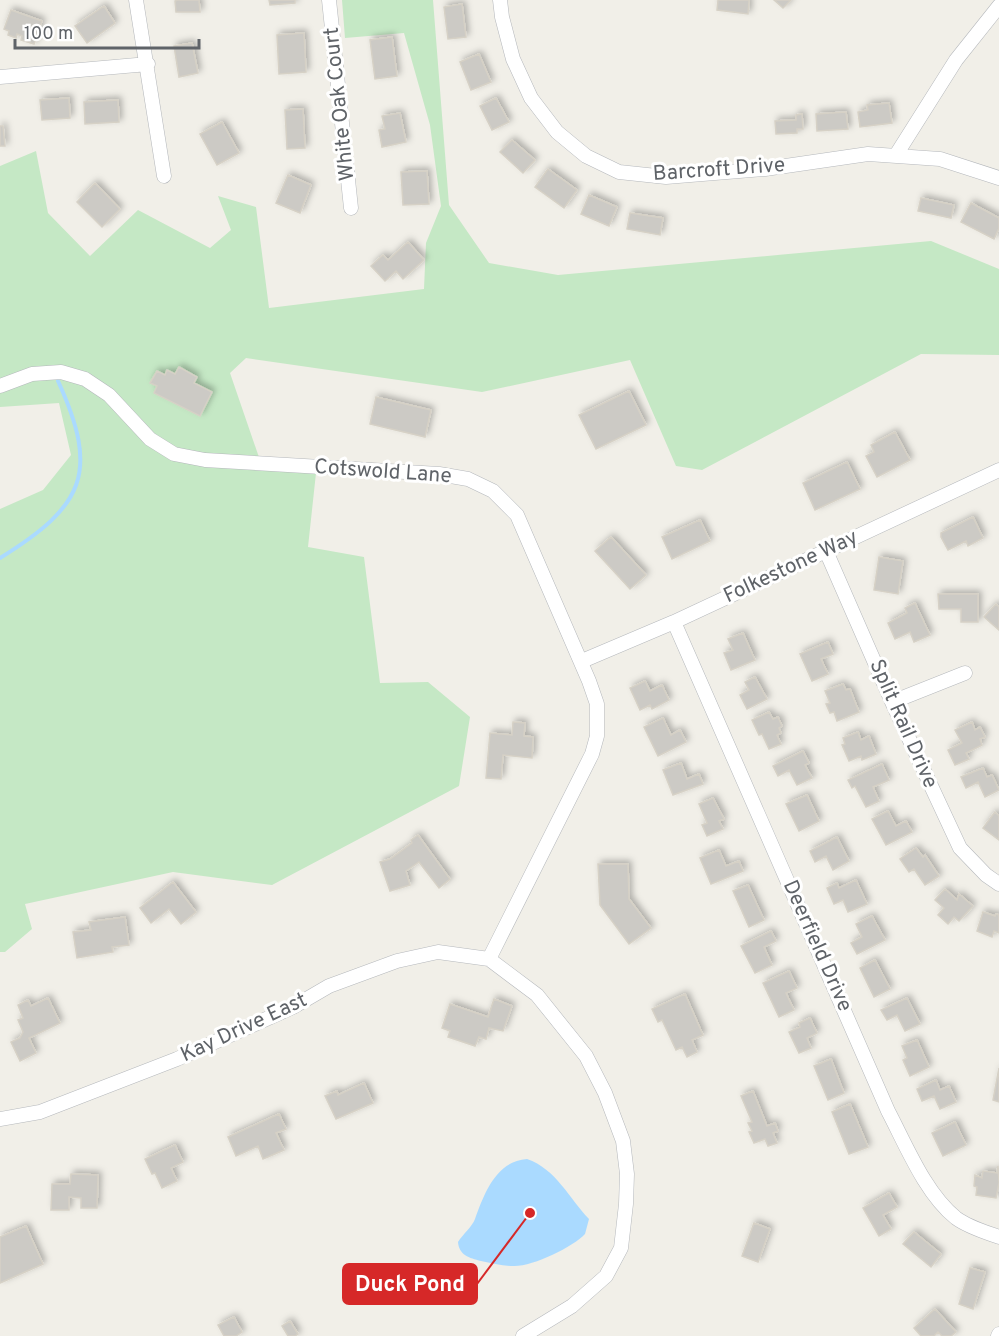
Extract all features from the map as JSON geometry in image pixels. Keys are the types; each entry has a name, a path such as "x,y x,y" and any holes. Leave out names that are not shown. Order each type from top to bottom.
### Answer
{"street":[{"path":"136,0 164,176"},
{"name":"White Oak Court","path":"328,0 351,208"},
{"name":"Barcroft Drive","path":"500,0 513,59 531,98 557,132 586,156 619,172 666,177 765,169 868,154 940,159 999,178"},
{"path":"896,155 956,60 999,6"},
{"path":"0,77 148,64"},
{"name":"Cotswold Lane","path":"0,386 32,374 61,372 85,379 110,395 150,439 174,454 205,460 439,474 468,479 493,491 517,515 582,661 597,704 597,736 592,754 489,959"},
{"name":"Folkestone Way","path":"582,661 674,622 999,470"},
{"name":"Split Rail Drive","path":"826,551 892,702 960,848 986,875 999,884"},
{"name":"Deerfield Drive","path":"674,622 888,1111 918,1168 943,1204 957,1218 999,1237"},
{"path":"892,702 965,673"},
{"name":"Kay Drive East","path":"0,1119 40,1112 177,1059 293,1007 329,986 397,962 438,952 489,959"},
{"path":"489,959 537,995 586,1056 605,1093 623,1142 627,1174 621,1248 606,1276 572,1306 523,1336"}],"green space":[{"path":"342,0 433,0 449,205 489,263 558,275 931,241 999,269 999,355 921,354 702,470 676,466 630,360 482,392 246,358 230,373 263,469 316,473 308,547 364,557 380,683 428,682 470,717 459,786 272,885 173,872 25,904 32,929 5,952 0,952 0,509 43,490 71,455 59,403 0,407 0,166 36,151 48,213 90,256 138,210 210,248 231,230 218,196 256,207 269,308 424,289 426,243 441,206 430,125 404,33 345,38"}],"water":[{"path":"527,1159 554,1177 589,1219 585,1234 552,1255 521,1265 497,1264 465,1255 460,1250 458,1242 474,1222 493,1180 507,1166"}],"building":[{"path":"199,0 200,12 176,12 175,1"},
{"path":"269,0 295,0 295,3 270,5"},
{"path":"718,0 749,0 748,14 717,10"},
{"path":"774,0 791,0 783,8"},
{"path":"462,4 466,37 448,39 444,7"},
{"path":"104,6 115,23 87,43 75,26"},
{"path":"11,10 42,21 34,44 21,40 22,36 17,34 16,38 8,35 9,31 4,29"},
{"path":"304,33 306,72 279,74 277,35"},
{"path":"392,37 397,76 375,79 370,40"},
{"path":"192,43 198,73 179,77 174,46"},
{"path":"479,54 491,82 471,90 460,62"},
{"path":"69,98 70,118 42,120 40,100"},
{"path":"496,98 509,122 492,130 480,106"},
{"path":"118,100 119,122 85,124 84,102"},
{"path":"889,103 892,123 860,127 858,112 868,110 867,105"},
{"path":"303,109 305,148 287,149 285,110"},
{"path":"846,112 848,129 817,131 816,114"},
{"path":"400,113 406,142 382,147 379,130 385,129 382,116"},
{"path":"802,114 803,129 797,129 797,133 776,134 775,121 796,120 796,115"},
{"path":"222,122 239,153 217,165 200,134"},
{"path":"0,126 3,126 5,146 0,146"},
{"path":"512,140 535,160 523,173 500,152"},
{"path":"548,169 577,190 564,208 535,187"},
{"path":"427,171 429,204 403,205 401,172"},
{"path":"288,175 311,185 300,213 276,203"},
{"path":"95,183 120,209 102,227 77,202"},
{"path":"589,195 617,207 609,226 581,214"},
{"path":"921,198 954,205 951,218 918,211"},
{"path":"971,203 999,218 999,228 994,239 961,222"},
{"path":"630,213 663,218 660,235 627,229"},
{"path":"408,242 424,260 403,279 396,271 385,281 371,266 383,255 388,260"},
{"path":"179,367 197,377 194,383 212,392 200,416 154,393 157,386 150,383 157,371 165,375 167,370 175,374"},
{"path":"629,391 646,425 596,449 579,415"},
{"path":"376,397 431,410 425,437 370,424"},
{"path":"895,432 910,460 877,477 866,456 874,452 871,445"},
{"path":"847,462 860,489 815,510 803,483"},
{"path":"973,517 983,538 968,546 966,541 948,550 941,533"},
{"path":"700,520 710,541 672,559 662,537"},
{"path":"611,537 646,575 630,589 595,551"},
{"path":"879,557 903,561 898,594 874,590"},
{"path":"938,594 978,594 978,622 961,622 961,609 939,609"},
{"path":"915,603 930,635 914,642 910,632 895,639 888,623 907,613 905,608"},
{"path":"996,604 999,607 999,630 984,617"},
{"path":"743,633 755,660 731,670 724,653 733,650 728,639"},
{"path":"828,642 833,654 821,659 828,674 812,681 800,654"},
{"path":"755,677 767,699 747,709 740,695 749,690 745,682"},
{"path":"645,681 650,691 662,685 669,700 652,709 650,705 640,710 630,688"},
{"path":"843,684 846,690 850,689 859,712 837,721 834,712 830,713 826,704 830,703 825,691"},
{"path":"769,712 773,719 778,717 782,726 779,728 781,733 777,735 781,744 769,749 752,720"},
{"path":"663,718 671,735 680,730 686,742 658,756 644,727"},
{"path":"513,722 525,723 524,736 533,737 532,758 503,755 501,779 486,778 490,733 512,735"},
{"path":"972,722 975,730 980,727 985,737 980,739 982,745 966,753 969,759 955,765 948,750 962,743 955,730"},
{"path":"858,732 861,740 869,736 876,754 862,760 861,756 849,761 842,745 845,744 843,738"},
{"path":"803,751 809,763 805,765 812,778 797,785 789,770 778,776 773,766"},
{"path":"681,763 687,779 699,774 703,784 673,795 663,770"},
{"path":"882,764 889,780 873,787 879,801 866,807 855,786 852,788 848,780"},
{"path":"983,768 987,777 992,775 999,790 985,797 978,782 966,788 961,777"},
{"path":"807,795 819,821 799,831 786,804"},
{"path":"713,798 724,819 719,821 723,829 707,836 702,825 707,823 699,804"},
{"path":"888,811 896,826 906,821 912,832 886,845 872,819"},
{"path":"995,812 999,816 999,840 983,828"},
{"path":"418,835 450,879 439,888 419,862 406,871 410,885 390,891 380,862 390,859 412,843 411,840"},
{"path":"837,837 849,861 833,870 826,856 815,862 810,851"},
{"path":"916,848 923,857 925,855 939,876 925,885 914,869 909,872 900,859"},
{"path":"719,850 726,866 739,861 743,871 711,884 700,858"},
{"path":"598,864 628,864 629,899 651,928 629,944 600,905"},
{"path":"856,880 867,904 848,912 843,900 834,904 827,888 837,883 839,888"},
{"path":"173,882 196,912 181,924 169,909 151,923 140,908"},
{"path":"748,885 764,920 749,927 733,891"},
{"path":"945,889 957,900 959,894 973,906 959,921 954,917 948,924 938,915 944,908 935,900"},
{"path":"983,912 999,915 999,933 994,931 992,937 977,931"},
{"path":"872,916 885,940 857,954 851,943 862,937 856,924"},
{"path":"125,917 129,945 112,947 113,952 77,958 73,932 91,930 89,922"},
{"path":"771,931 776,941 764,947 772,965 755,973 741,946"},
{"path":"875,960 890,989 874,997 860,968"},
{"path":"789,971 797,988 786,993 794,1010 779,1017 763,983"},
{"path":"685,994 703,1035 692,1040 697,1052 687,1057 682,1047 676,1050 662,1020 658,1022 652,1009"},
{"path":"48,998 60,1023 29,1038 36,1053 20,1061 11,1042 20,1038 23,1032 18,1020 23,1018 18,1005 28,1000 31,1006"},
{"path":"907,998 920,1024 905,1031 897,1015 887,1020 881,1010"},
{"path":"494,999 512,1006 503,1031 489,1028 486,1039 479,1037 475,1046 448,1037 450,1031 442,1028 450,1004 488,1017"},
{"path":"810,1018 817,1033 807,1038 811,1048 799,1053 789,1032 800,1027 799,1023"},
{"path":"917,1040 929,1067 910,1076 903,1060 907,1058 902,1046"},
{"path":"831,1059 844,1093 828,1100 814,1066"},
{"path":"999,1068 999,1102 993,1100"},
{"path":"936,1080 940,1090 949,1086 956,1102 940,1109 934,1096 922,1101 917,1089"},
{"path":"364,1083 373,1103 336,1119 325,1096 337,1091 338,1095"},
{"path":"753,1091 767,1126 775,1123 778,1131 773,1133 777,1143 768,1146 765,1139 754,1143 748,1123 752,1122 741,1096"},
{"path":"850,1104 868,1147 849,1154 832,1112"},
{"path":"279,1114 286,1129 276,1133 284,1150 263,1159 258,1146 236,1156 228,1137"},
{"path":"955,1122 966,1145 943,1156 932,1133"},
{"path":"175,1145 183,1162 171,1168 177,1181 162,1188 145,1159"},
{"path":"998,1166 999,1183 996,1198 976,1195 975,1175 982,1178 983,1171 997,1173"},
{"path":"71,1174 98,1175 97,1208 81,1208 81,1198 69,1197 69,1210 51,1210 52,1184 70,1184"},
{"path":"889,1193 897,1207 883,1215 891,1229 879,1236 863,1208"},
{"path":"754,1223 770,1229 758,1262 742,1256"},
{"path":"26,1226 43,1264 0,1283 0,1237"},
{"path":"914,1232 941,1254 931,1267 903,1244"},
{"path":"970,1268 985,1272 973,1309 959,1304"},
{"path":"935,1309 956,1332 951,1336 942,1336 938,1332 934,1336 921,1336 914,1328"},
{"path":"234,1317 242,1332 236,1336 224,1336 218,1325"},
{"path":"290,1321 298,1334 295,1336 288,1336 282,1326"}],"waterway":[{"path":"0,558 50,521 66,503 76,484 80,464 78,440 71,413 58,381"}],"place":[{"name":"Duck Pond","path":"530,1213"}]}
